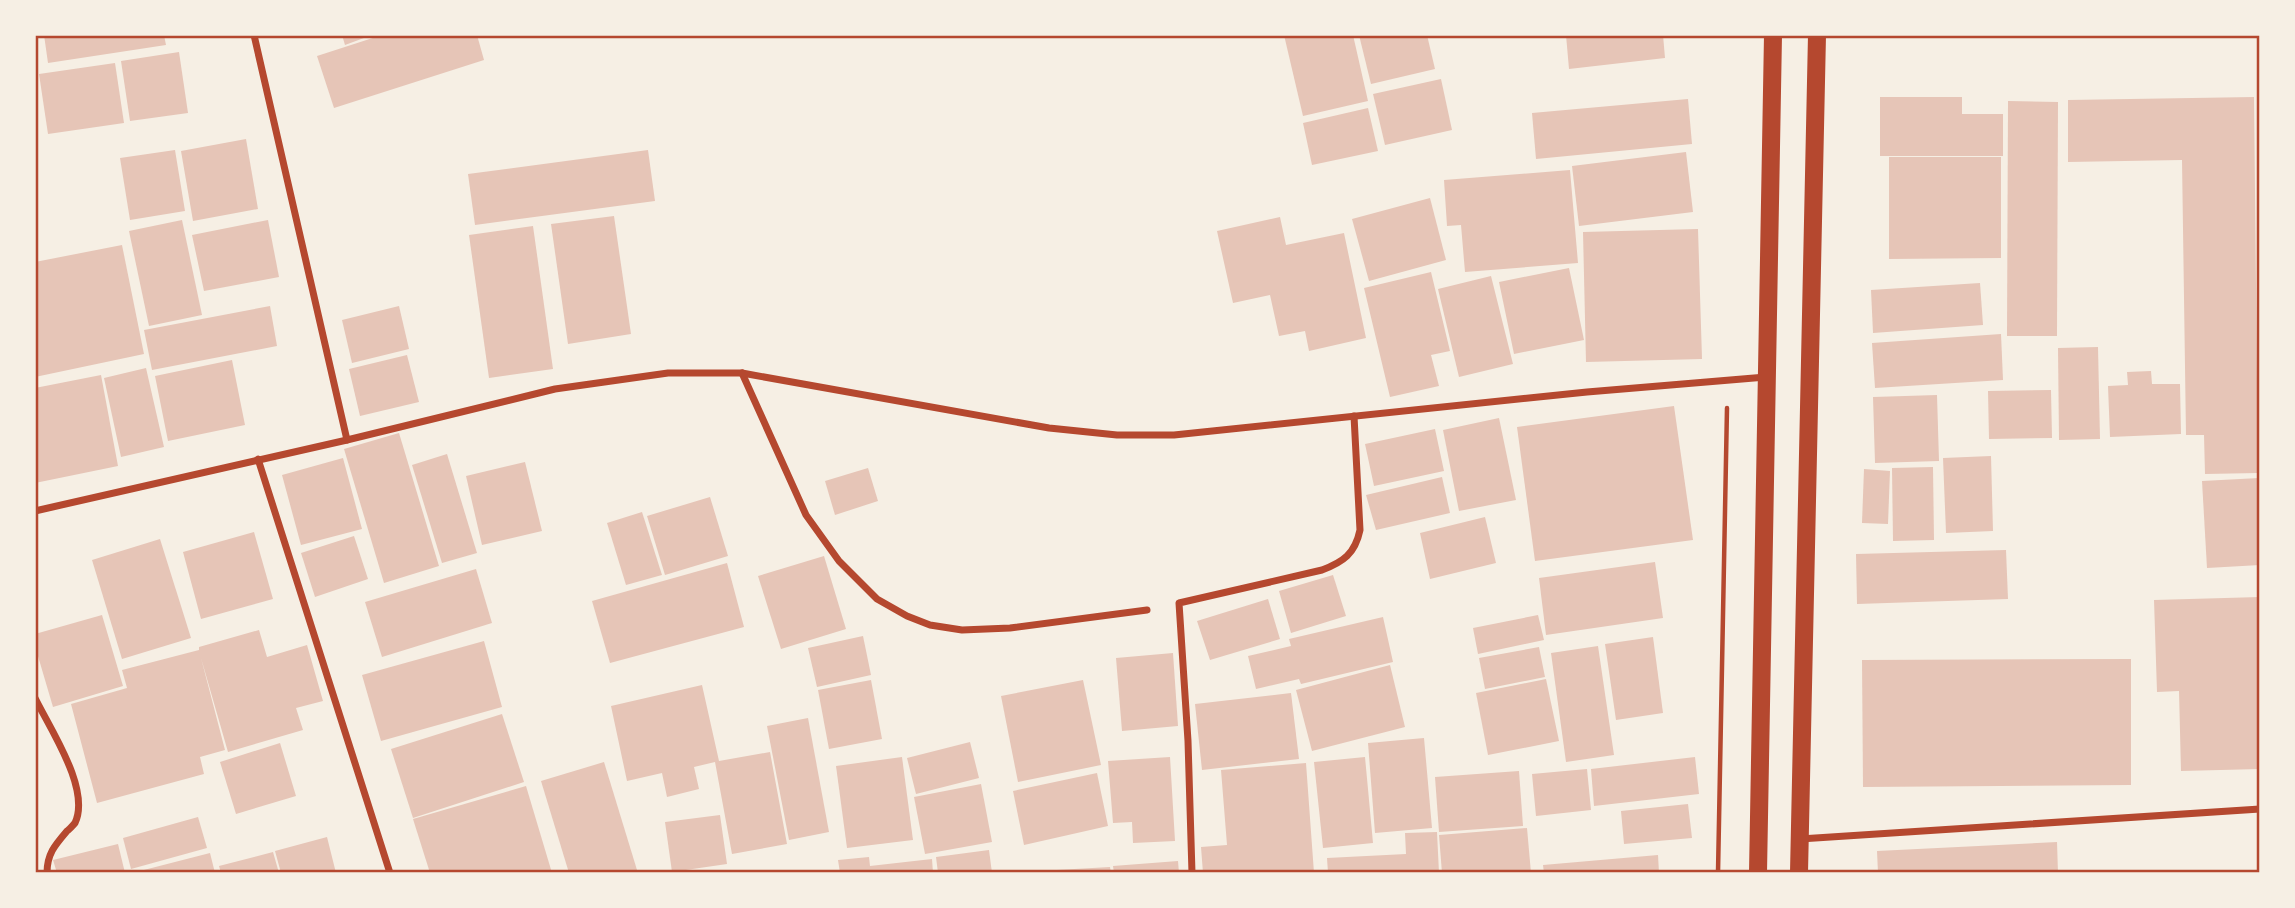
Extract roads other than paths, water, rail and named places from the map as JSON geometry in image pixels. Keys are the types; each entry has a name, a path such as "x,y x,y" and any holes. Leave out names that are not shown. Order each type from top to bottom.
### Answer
{"main road":[{"path":"1758,873 1773,35"},
{"path":"1799,873 1817,35"}],"street":[{"path":"254,35 347,440"},
{"path":"35,511 347,440 555,388 668,373 742,373 1049,428 1117,435 1174,435 1587,392 1766,377"},
{"path":"742,373 806,515 839,561 877,599 930,625 961,630 1010,628 1147,610"},
{"path":"1192,873 1188,741 1179,603 1322,570 1349,556 1360,530 1354,416"},
{"path":"258,459 390,873"},
{"path":"35,698 74,776 78,803 75,824 52,848 47,859 47,873"},
{"path":"1800,839 2260,809"}]}
